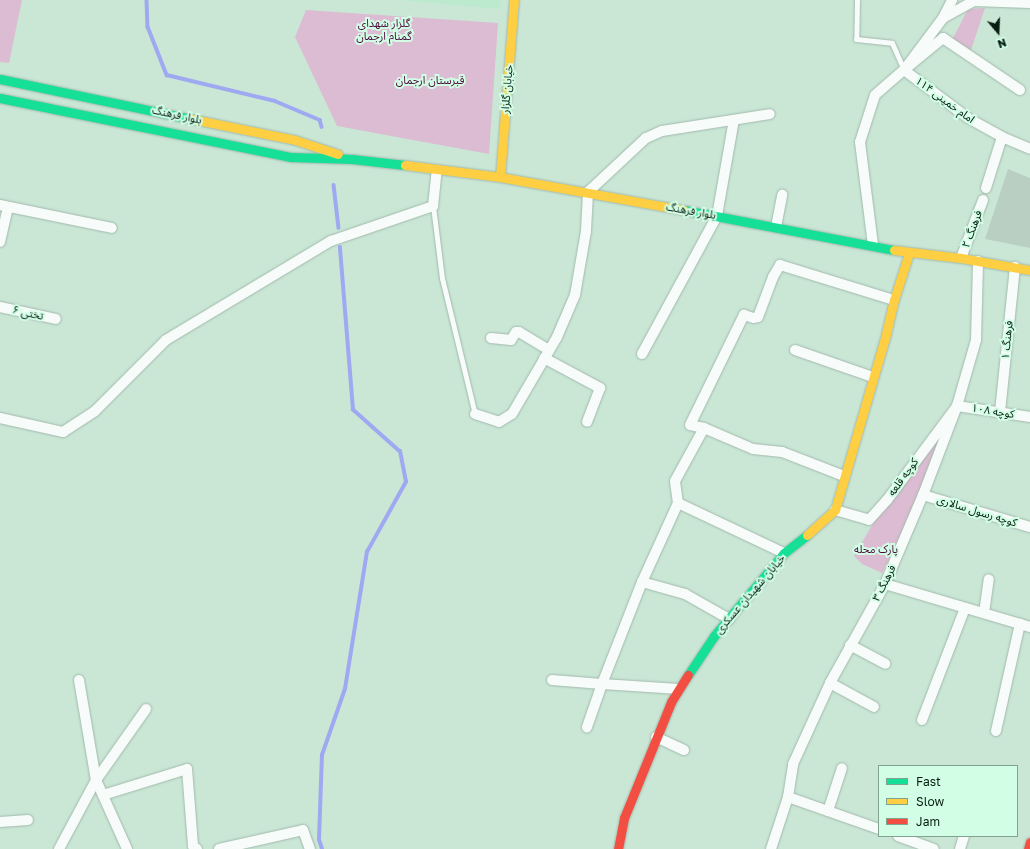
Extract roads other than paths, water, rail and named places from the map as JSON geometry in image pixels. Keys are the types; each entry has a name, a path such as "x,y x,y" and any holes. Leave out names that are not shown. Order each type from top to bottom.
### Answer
{"main road":[{"name":"خیابان گلزار","path":"500,177 514,0"},
{"name":"بلوار فرهنگ","path":"0,79 295,140 352,159"},
{"name":"بلوار فرهنگ","path":"0,98 291,157 352,159 500,177 873,244 909,253 961,258 1030,270"},
{"path":"835,510 894,300 909,253"},
{"name":"خیابان شهیدان عسکری","path":"618,849 624,818 656,737 671,702 696,662 729,619 784,553 818,527 835,510"},
{"path":"1028,849 1030,842"}],"street":[{"path":"904,70 943,18 952,0"},
{"path":"943,18 974,1 1030,3"},
{"path":"873,244 860,142 876,95 943,38 1020,90"},
{"name":"امام خمینی ۱۱۴","path":"904,70 968,118 1002,137 1030,149"},
{"path":"475,414 500,422 512,414 557,337 575,295 586,231 588,192 646,138 662,131 770,114"},
{"path":"642,354 717,216 734,120"},
{"path":"986,188 1002,137"},
{"path":"0,418 63,432 95,411 166,340 331,241 434,206 437,170"},
{"path":"776,227 782,195"},
{"name":"فرهنگ ۲","path":"961,258 983,200"},
{"path":"0,242 4,206 112,228"},
{"name":"فرهنگ ۳","path":"771,849 788,797 793,764 830,683 885,584 923,495 957,406 976,340 978,261"},
{"path":"844,476 782,452 753,449 704,428 690,425 744,315 754,318 758,317 773,277 780,265 894,300"},
{"name":"فرهنگ ۱","path":"1000,412 1015,267"},
{"name":"تختی ۶","path":"0,307 56,319"},
{"path":"491,338 511,340 516,332 519,332 546,354 600,388 587,422"},
{"path":"795,350 873,377"},
{"name":"کوچه ۱۰۸","path":"957,406 1030,417"},
{"name":"کوچه قلعه","path":"835,510 868,520 887,500 957,406"},
{"path":"587,727 602,684 642,582 678,503 675,482 704,428"},
{"name":"کوچه رسول سالاری","path":"923,495 1030,527"},
{"path":"678,503 784,553"},
{"path":"984,613 989,579"},
{"path":"642,582 685,594 729,619"},
{"path":"885,584 1030,627"},
{"path":"922,720 965,608"},
{"path":"996,731 1020,624"},
{"path":"850,645 885,664"},
{"path":"79,680 96,780 127,849"},
{"path":"552,680 679,689"},
{"path":"830,683 874,707"},
{"path":"59,849 96,780 146,709"},
{"path":"656,737 684,750"},
{"path":"828,811 842,768"},
{"path":"103,795 187,769 193,846 197,849"},
{"path":"788,797 878,829"},
{"path":"0,822 28,820"},
{"path":"219,849 303,830 310,849"},
{"path":"901,837 934,849"},
{"path":"960,849 964,837"}],"lane":[{"path":"858,0 856,39 892,43 904,70"},
{"path":"434,206 442,278 475,414"}],"waterway":[{"path":"147,0 148,27 167,75 275,101 320,120 322,127"},
{"path":"334,185 339,228"},
{"path":"322,849 319,840 322,755 345,689 367,552 406,482 400,452 353,410 340,248"}],"park label":[{"name":"گلزار شهدای گمنام ارجمان","path":"384,30"},
{"name":"قبرستان ارجمان","path":"430,80"},
{"name":"پارک محله","path":"876,549"}]}
